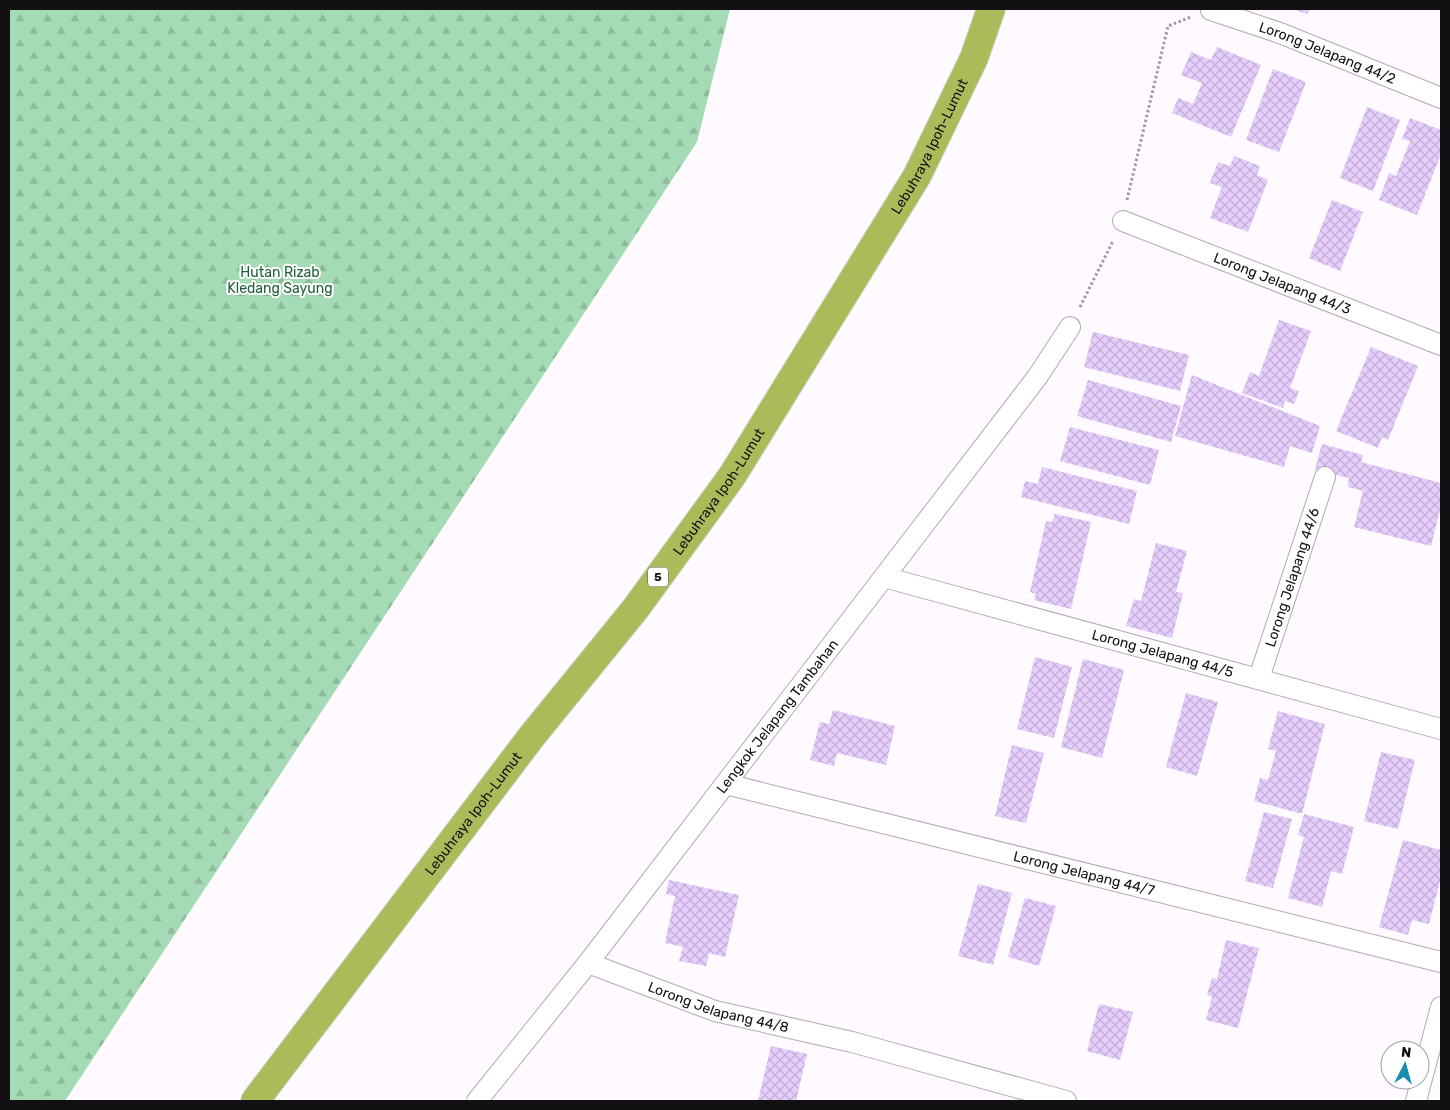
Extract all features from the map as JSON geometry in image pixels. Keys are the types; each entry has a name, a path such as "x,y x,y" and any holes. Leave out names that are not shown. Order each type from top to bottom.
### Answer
{"highway":[{"name":"Lebuhraya Ipoh-Lumut","path":"255,1101 532,736 636,608 732,476 917,176 974,58 991,9"}],"street":[{"name":"Lorong Jelapang 44/2","path":"1210,10 1280,33 1441,98"},
{"name":"Lorong Jelapang 44/3","path":"1123,221 1441,345"},
{"name":"Lengkok Jelapang Tambahan","path":"478,1101 588,963 726,784 1038,376 1070,327"},
{"name":"Lorong Jelapang 44/6","path":"1259,678 1325,477"},
{"name":"Lorong Jelapang 44/5","path":"884,577 1441,729"},
{"name":"Lorong Jelapang 44/7","path":"726,784 1441,962"},
{"name":"Lorong Jelapang 44/8","path":"588,963 715,1011 852,1042 1066,1101"},
{"path":"1416,1101 1441,1007"}],"path":[{"path":"1070,327 1123,221 1168,26 1210,10"}],"green space":[{"name":"Hutan Rizab Kledang Sayung","path":"9,9 730,9 697,142 65,1101 9,1101"}],"building":[{"path":"1293,9 1310,9 1307,14"},
{"path":"1217,47 1261,65 1231,137 1172,113 1178,98 1193,104 1202,83 1181,75 1191,52 1211,60"},
{"path":"1273,69 1306,82 1279,152 1246,140"},
{"path":"1367,107 1400,120 1373,191 1340,178"},
{"path":"1410,118 1441,130 1441,154 1417,215 1379,200 1389,173 1396,176 1410,141 1402,139"},
{"path":"1234,156 1260,166 1257,175 1268,180 1248,232 1210,218 1222,187 1210,183 1218,162 1230,166"},
{"path":"1332,200 1363,212 1340,271 1309,258"},
{"path":"1279,320 1311,331 1290,388 1299,391 1294,404 1285,401 1283,408 1242,393 1250,372 1259,376"},
{"path":"1093,332 1189,355 1180,391 1084,367"},
{"path":"1371,347 1418,366 1388,440 1382,437 1378,448 1336,431"},
{"path":"1192,375 1320,426 1312,453 1290,446 1284,467 1175,436"},
{"path":"1088,380 1181,406 1171,442 1077,416"},
{"path":"1070,427 1159,450 1150,485 1060,461"},
{"path":"1322,444 1363,455 1361,462 1441,483 1441,506 1431,546 1354,527 1363,491 1348,487 1349,478 1315,470"},
{"path":"1042,467 1137,491 1129,524 1021,497 1025,481 1038,484"},
{"path":"1055,514 1091,522 1071,609 1034,600 1036,594 1030,592 1046,521 1052,522"},
{"path":"1156,543 1187,551 1176,592 1183,593 1172,638 1126,626 1134,599 1141,601"},
{"path":"1035,657 1072,667 1054,738 1017,729"},
{"path":"1083,659 1124,670 1102,758 1061,747"},
{"path":"1186,693 1218,702 1197,776 1166,767"},
{"path":"833,710 895,726 886,765 837,753 834,766 810,760 820,722 829,724"},
{"path":"1278,711 1325,724 1302,814 1254,801 1260,778 1268,780 1276,751 1268,749"},
{"path":"1012,745 1044,753 1026,823 995,816"},
{"path":"1381,752 1415,760 1398,829 1364,821"},
{"path":"1264,812 1292,819 1273,888 1245,881"},
{"path":"1304,814 1354,827 1342,874 1331,871 1322,907 1288,898 1304,837 1298,835"},
{"path":"1403,840 1441,850 1441,877 1429,924 1412,920 1408,935 1379,927"},
{"path":"669,880 739,895 725,957 709,953 706,966 679,961 683,947 665,943 675,896 666,894"},
{"path":"978,884 1012,893 993,965 958,956"},
{"path":"1025,898 1056,906 1039,966 1008,957"},
{"path":"1226,940 1259,948 1238,1028 1206,1020 1212,997 1207,995 1212,978 1217,979"},
{"path":"1099,1004 1133,1012 1120,1060 1087,1051"},
{"path":"771,1046 807,1054 796,1101 758,1101"}]}
